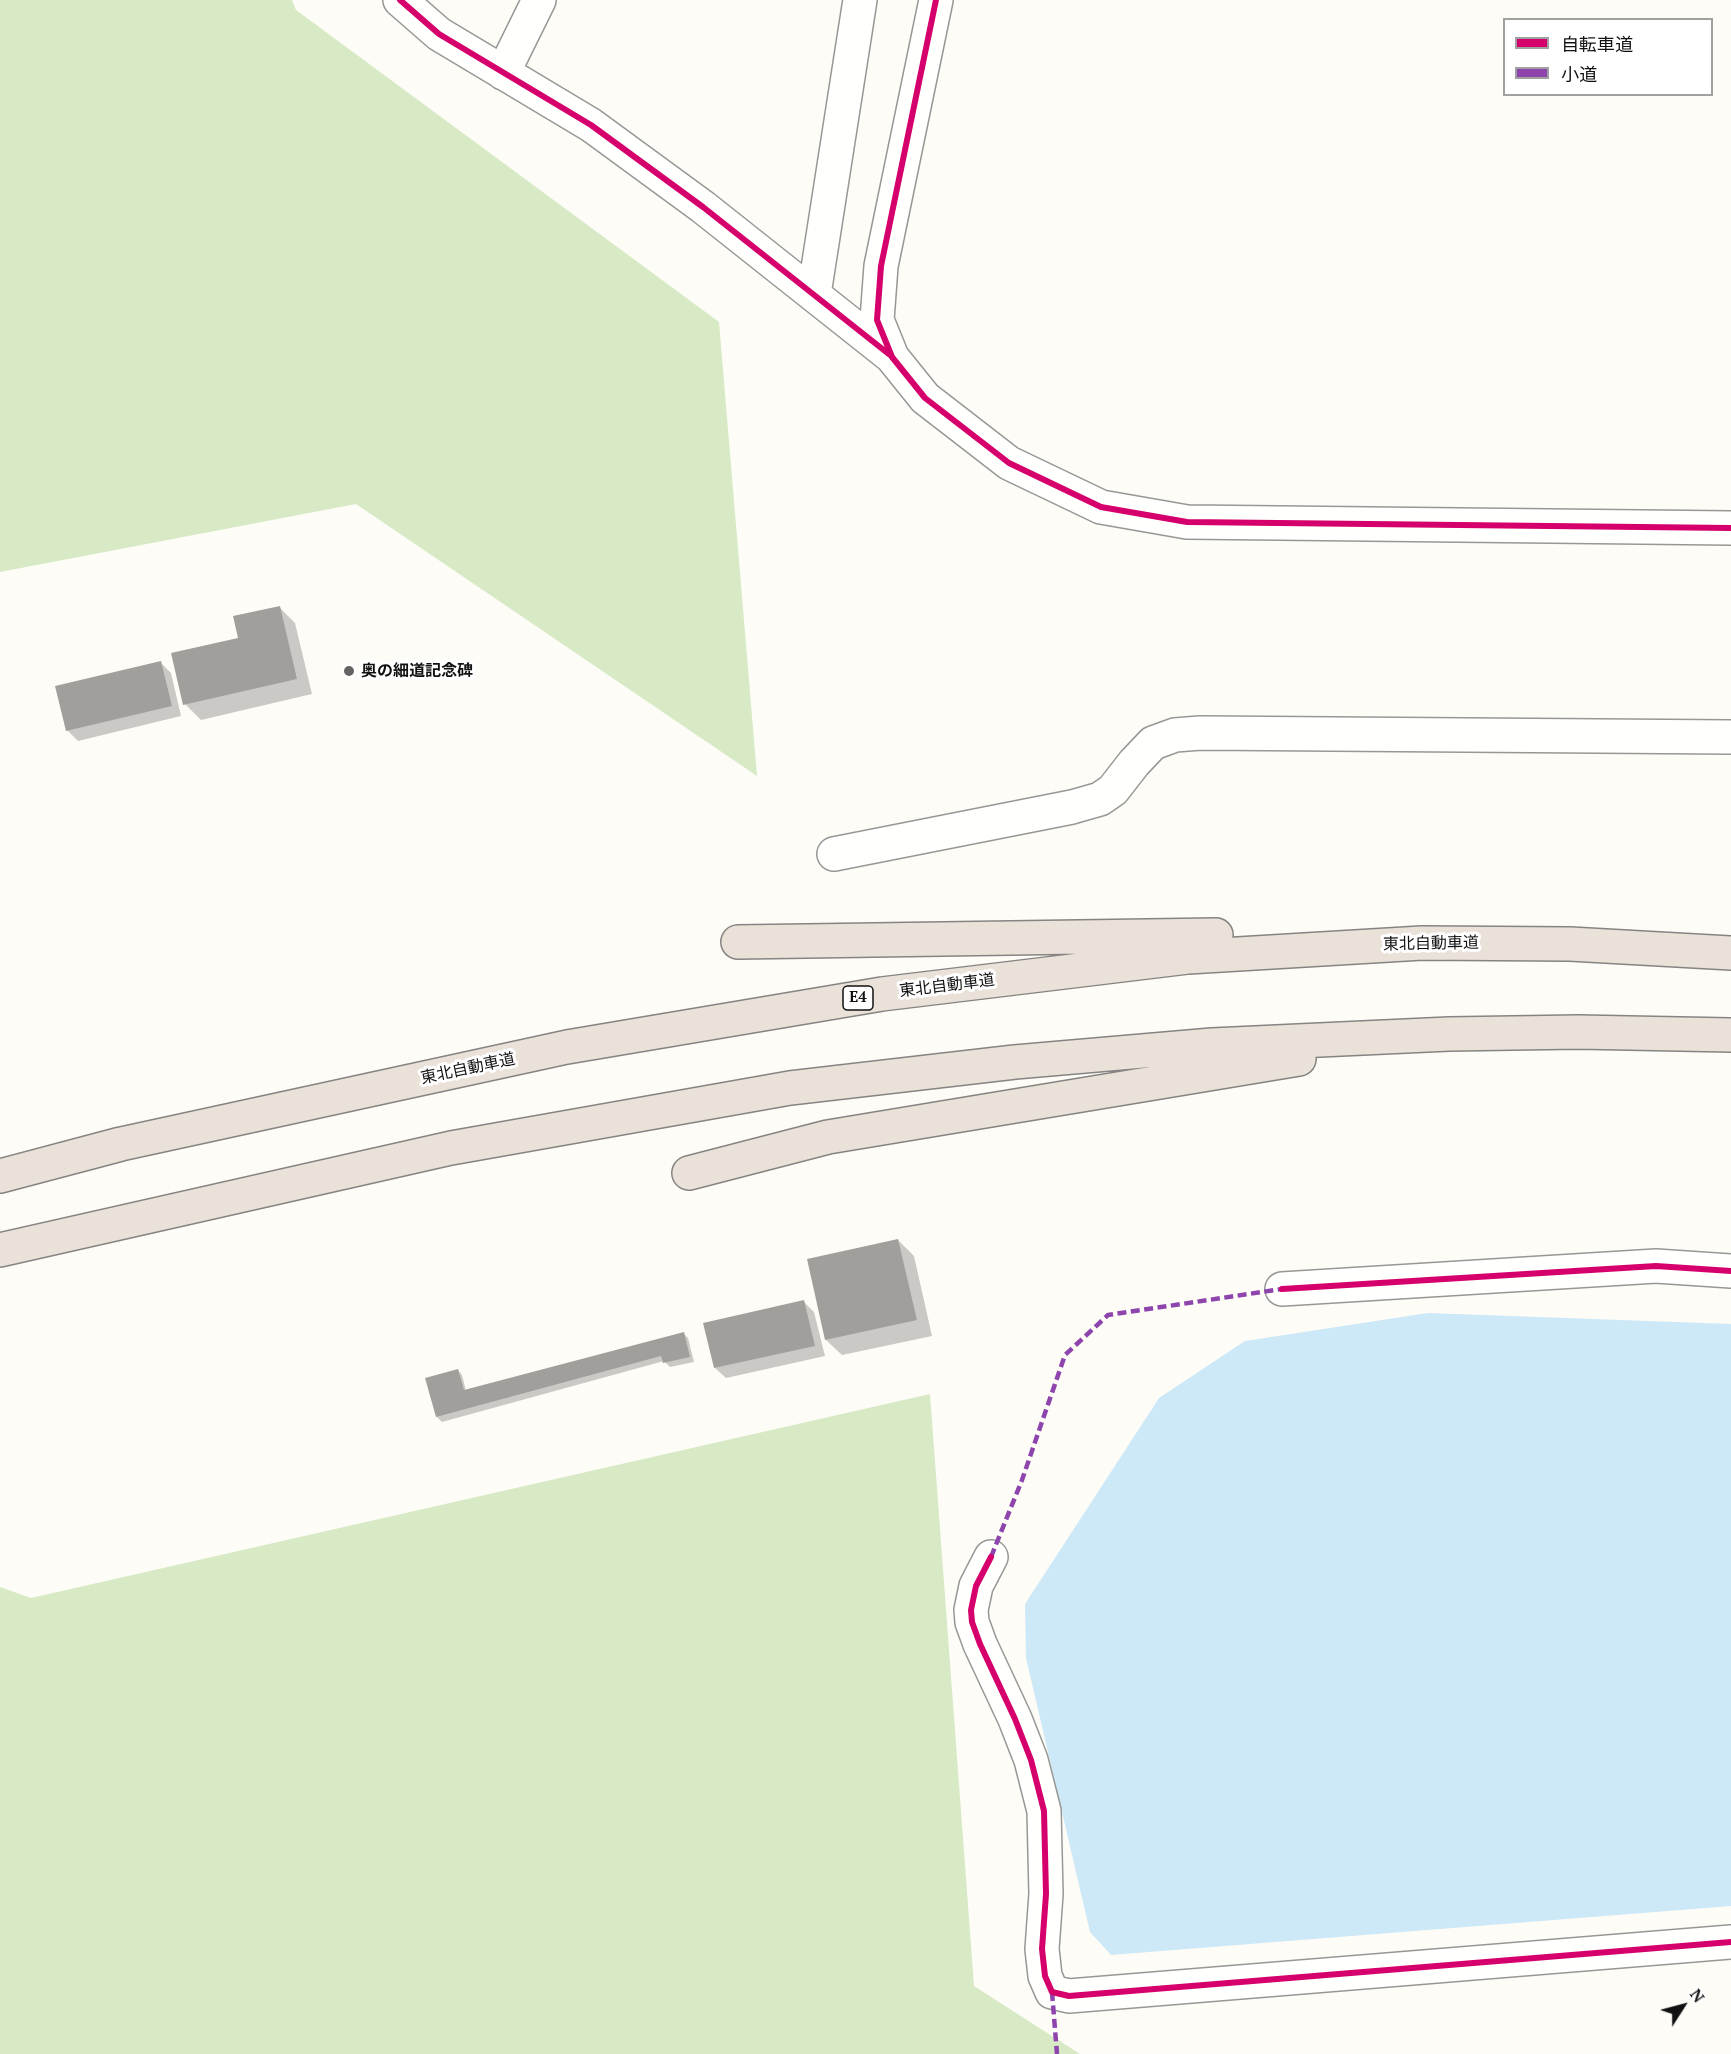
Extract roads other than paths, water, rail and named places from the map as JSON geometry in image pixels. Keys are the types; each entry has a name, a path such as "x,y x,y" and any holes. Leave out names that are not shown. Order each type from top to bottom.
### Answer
{"highway":[{"path":"738,942 1422,932 1569,944"},
{"name":"東北自動車道","path":"0,1176 121,1144 567,1047 882,994 1188,957 1422,943 1569,944 1731,953"},
{"path":"0,1250 451,1148 790,1088 1015,1062 1212,1045 1449,1034 1578,1032 1731,1035"},
{"path":"689,1173 828,1137 1449,1034"}],"street":[{"path":"400,0 439,34 591,125 703,207 892,357 925,398 1009,463 1101,507 1187,522 1731,528"},
{"path":"503,73 539,0"},
{"path":"813,294 860,0"},
{"path":"892,357 877,320 881,266 936,0"},
{"path":"834,854 1072,807 1100,799 1113,790 1153,743 1176,735 1200,732 1731,737"},
{"path":"1282,1289 1656,1266 1731,1271"},
{"path":"991,1557 976,1586 971,1610 972,1622 1028,1750 1044,1811 1046,1894 1042,1949 1045,1976 1052,1992 1069,1996 1731,1942"}],"water":[{"path":"1428,1313 1731,1324 1731,1906 1111,1955 1090,1932 1026,1658 1025,1604 1159,1398 1245,1341"}],"place":[{"name":"奥の細道記念碑","path":"349,671"}]}
